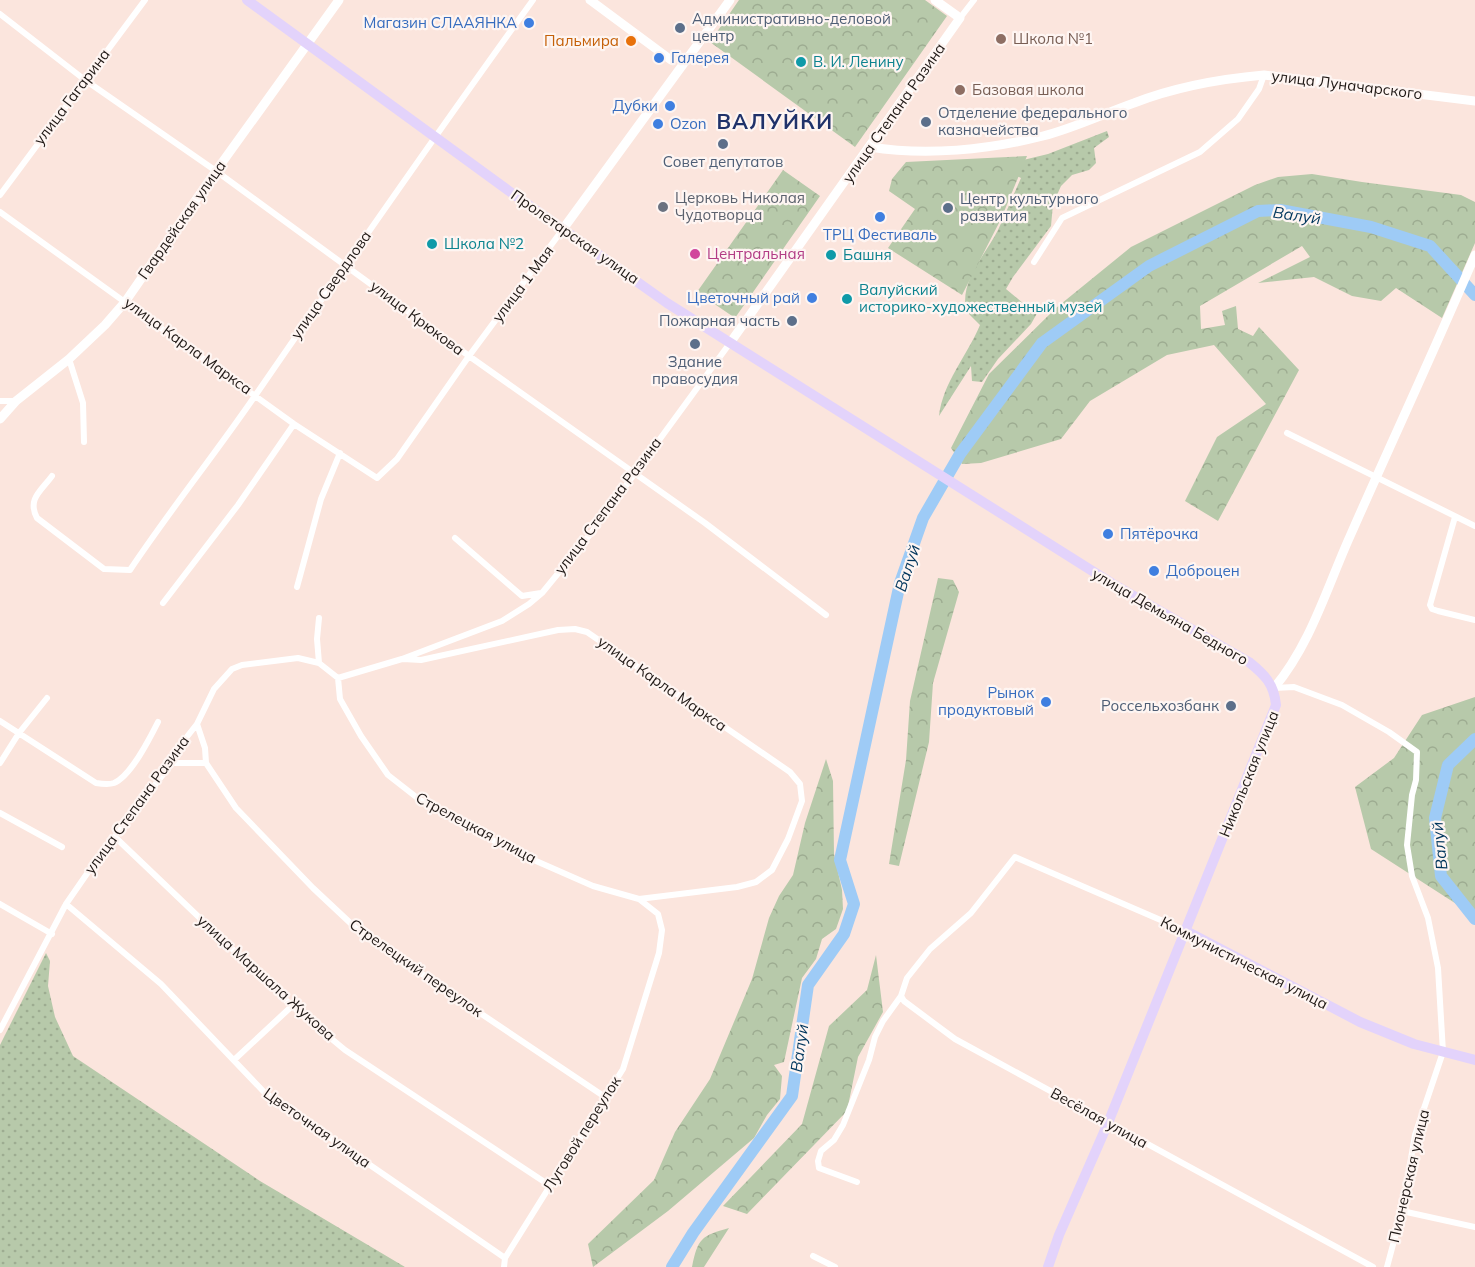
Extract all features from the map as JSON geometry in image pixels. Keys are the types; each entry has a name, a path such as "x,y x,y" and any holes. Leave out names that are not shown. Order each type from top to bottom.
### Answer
{"main road":[{"name":"Пролетарская улица","path":"247,0 667,303 914,458"},
{"name":"Гвардейская улица","path":"0,419 16,401 69,359 105,325 125,302 339,0"},
{"path":"590,0 671,60"},
{"name":"улица 1 Мая","path":"563,230 730,0"},
{"path":"935,0 960,18"},
{"name":"улица Степана Разина","path":"730,343 960,18"},
{"name":"улица Луначарского","path":"870,147 914,151 1005,144 1044,136 1134,102 1181,88 1232,78 1264,75 1475,101"},
{"name":"Никольская улица","path":"1048,1267 1059,1235 1108,1123 1186,932 1276,705 1274,688 1291,668 1314,624 1376,477 1475,255"},
{"name":"улица Демьяна Бедного","path":"914,458 1113,584 1249,662 1260,670 1274,688"},
{"name":"Коммунистическая улица","path":"1186,932 1360,1022 1414,1044 1475,1060"}],"street":[{"name":"улица Гагарина","path":"0,195 145,0"},
{"name":"улица Свердлова","path":"52,476 33,501 33,509 37,518 104,569 130,570 533,0"},
{"name":"улица Степана Разина","path":"960,18 974,0"},
{"name":"улица Крюкова","path":"0,14 86,80 216,171 469,356 705,524 826,615"},
{"path":"1034,262 1062,218 1200,152 1238,119 1259,89 1264,75"},
{"name":"улица Карла Маркса","path":"0,212 294,424 377,478"},
{"name":"улица 1 Мая","path":"377,478 397,459 469,356 563,230"},
{"name":"улица Степана Разина","path":"0,1030 66,904 93,865 172,763 182,743 197,724 214,689 232,669 242,664 298,658 319,663 338,678 402,659 502,621 529,604 542,593 592,532 730,343"},
{"path":"69,359 83,403 84,442"},
{"path":"0,401 16,401"},
{"path":"163,603 238,505 294,424"},
{"path":"1287,433 1475,526"},
{"path":"297,587 321,499 340,453"},
{"path":"1455,517 1431,605 1432,609 1438,612 1475,620"},
{"path":"455,538 522,596 542,593"},
{"path":"319,618 317,639 319,663"},
{"name":"улица Карла Маркса","path":"402,659 421,660 558,630 575,629 587,632 790,772 800,784 802,801 788,839 772,870 756,882 737,887 639,899"},
{"name":"Стрелецкая улица","path":"338,678 340,699 361,736 388,775 420,800 511,850 593,886 639,899"},
{"name":"Пионерская улица","path":"1274,688 1294,687 1342,705 1389,732 1417,752 1416,780 1407,840 1412,876 1428,918 1438,968 1443,1052 1415,1136 1402,1211 1387,1267"},
{"path":"0,763 19,733 47,698"},
{"path":"0,721 96,783 104,784 120,779 140,755 158,722"},
{"name":"Стрелецкий переулок","path":"197,724 205,748 206,763 236,808 313,888 361,933 605,1097"},
{"path":"172,763 206,763"},
{"path":"0,813 62,847"},
{"name":"улица Маршала Жукова","path":"115,837 292,1006 345,1050 549,1185"},
{"name":"Коммунистическая улица","path":"901,996 907,978 930,949 971,913 1015,857 1186,932"},
{"name":"Луговой переулок","path":"504,1267 505,1258 549,1185 624,1069 659,953 662,930 658,914 639,899"},
{"path":"0,904 52,934"},
{"name":"Цветочная улица","path":"66,904 160,984 264,1092 505,1258"},
{"path":"857,1182 819,1168 818,1161 821,1151 834,1140 843,1125 869,1060 875,1036 901,996"},
{"name":"Весёлая улица","path":"901,996 904,1001 956,1039 1304,1228 1366,1266"},
{"path":"234,1060 292,1006"},
{"path":"1402,1211 1475,1227"},
{"path":"813,1256 835,1267"},
{"path":"1366,1266 1373,1267"}],"green space":[{"path":"739,0 925,0 947,16 855,147 710,42"},
{"path":"1107,131 1109,137 1094,148 1096,163 1089,170 1072,175 1061,186 1053,204 1051,226 1006,289 1024,304 1040,308 1031,324 998,359 982,382 972,381 971,366 939,416 950,380 980,325 966,311 967,288 975,268 998,230 1021,178 1013,174 1019,161 1048,154"},
{"path":"1027,156 1001,219 962,295 888,248 915,209 889,191 892,179 906,162"},
{"path":"783,170 820,196 735,318 697,292"},
{"path":"1312,174 1461,195 1475,202 1475,243 1442,318 1396,288 1381,301 1352,296 1314,277 1258,283 1310,257 1302,246 1200,306 1201,329 1225,325 1222,311 1236,306 1238,329 1253,336 1259,327 1299,370 1218,521 1185,501 1217,437 1266,404 1214,345 1167,355 1090,401 1061,439 981,463 962,464 951,448 989,374 1056,308 1131,247 1255,185 1278,177"},
{"path":"938,578 953,580 959,592 933,683 929,742 899,866 889,864 906,760 910,701"},
{"path":"1475,697 1475,916 1371,849 1355,787 1394,758 1422,715"},
{"path":"826,759 833,781 834,854 842,890 843,909 836,929 822,939 816,959 802,978 784,1062 774,1065 782,1076 780,1099 767,1115 754,1138 668,1211 593,1267 588,1244 654,1180 675,1132 710,1079 752,979 769,918 779,896 793,875 805,823"},
{"path":"46,953 50,961 48,986 55,1017 73,1056 260,1181 405,1267 0,1267 0,1045"},
{"path":"876,955 883,1012 858,1057 847,1111 747,1214 723,1206 802,1124 829,1026 867,990"},
{"path":"729,1228 704,1267 692,1267 696,1250 702,1240 712,1233"}],"waterway":[{"name":"Валуй","path":"672,1267 693,1233 792,1096 808,985 844,934 854,904 840,860 900,583 923,518 960,454 1042,343 1149,266 1258,211 1280,210 1371,227 1430,246 1475,295"},
{"name":"Валуй","path":"1475,739 1448,765 1435,818 1441,876 1475,919"}],"place":[{"name":"Магазин СЛААЯНКА","path":"529,23"},
{"name":"Административно-деловой центр","path":"680,28"},
{"name":"Школа №1","path":"1001,39"},
{"name":"Пальмира","path":"631,41"},
{"name":"Галерея","path":"659,58"},
{"name":"В. И. Ленину","path":"801,62"},
{"name":"Базовая школа","path":"960,90"},
{"name":"Дубки","path":"670,106"},
{"name":"Отделение федерального казначейства","path":"926,122"},
{"name":"Ozon","path":"658,124"},
{"name":"Совет депутатов","path":"723,144"},
{"name":"Церковь Николая Чудотворца","path":"663,207"},
{"name":"Центр культурного развития","path":"948,208"},
{"name":"ТРЦ Фестиваль","path":"880,217"},
{"name":"Школа №2","path":"432,244"},
{"name":"Центральная","path":"695,254"},
{"name":"Башня","path":"831,255"},
{"name":"Цветочный рай","path":"812,298"},
{"name":"Валуйский историко-художественный музей","path":"847,299"},
{"name":"Пожарная часть","path":"792,321"},
{"name":"Здание правосудия","path":"695,344"},
{"name":"Пятёрочка","path":"1108,534"},
{"name":"Доброцен","path":"1154,571"},
{"name":"Рынок продуктовый","path":"1046,702"},
{"name":"Россельхозбанк","path":"1231,706"}],"district":[{"name":"ВАЛУЙКИ","path":"775,122"}]}
